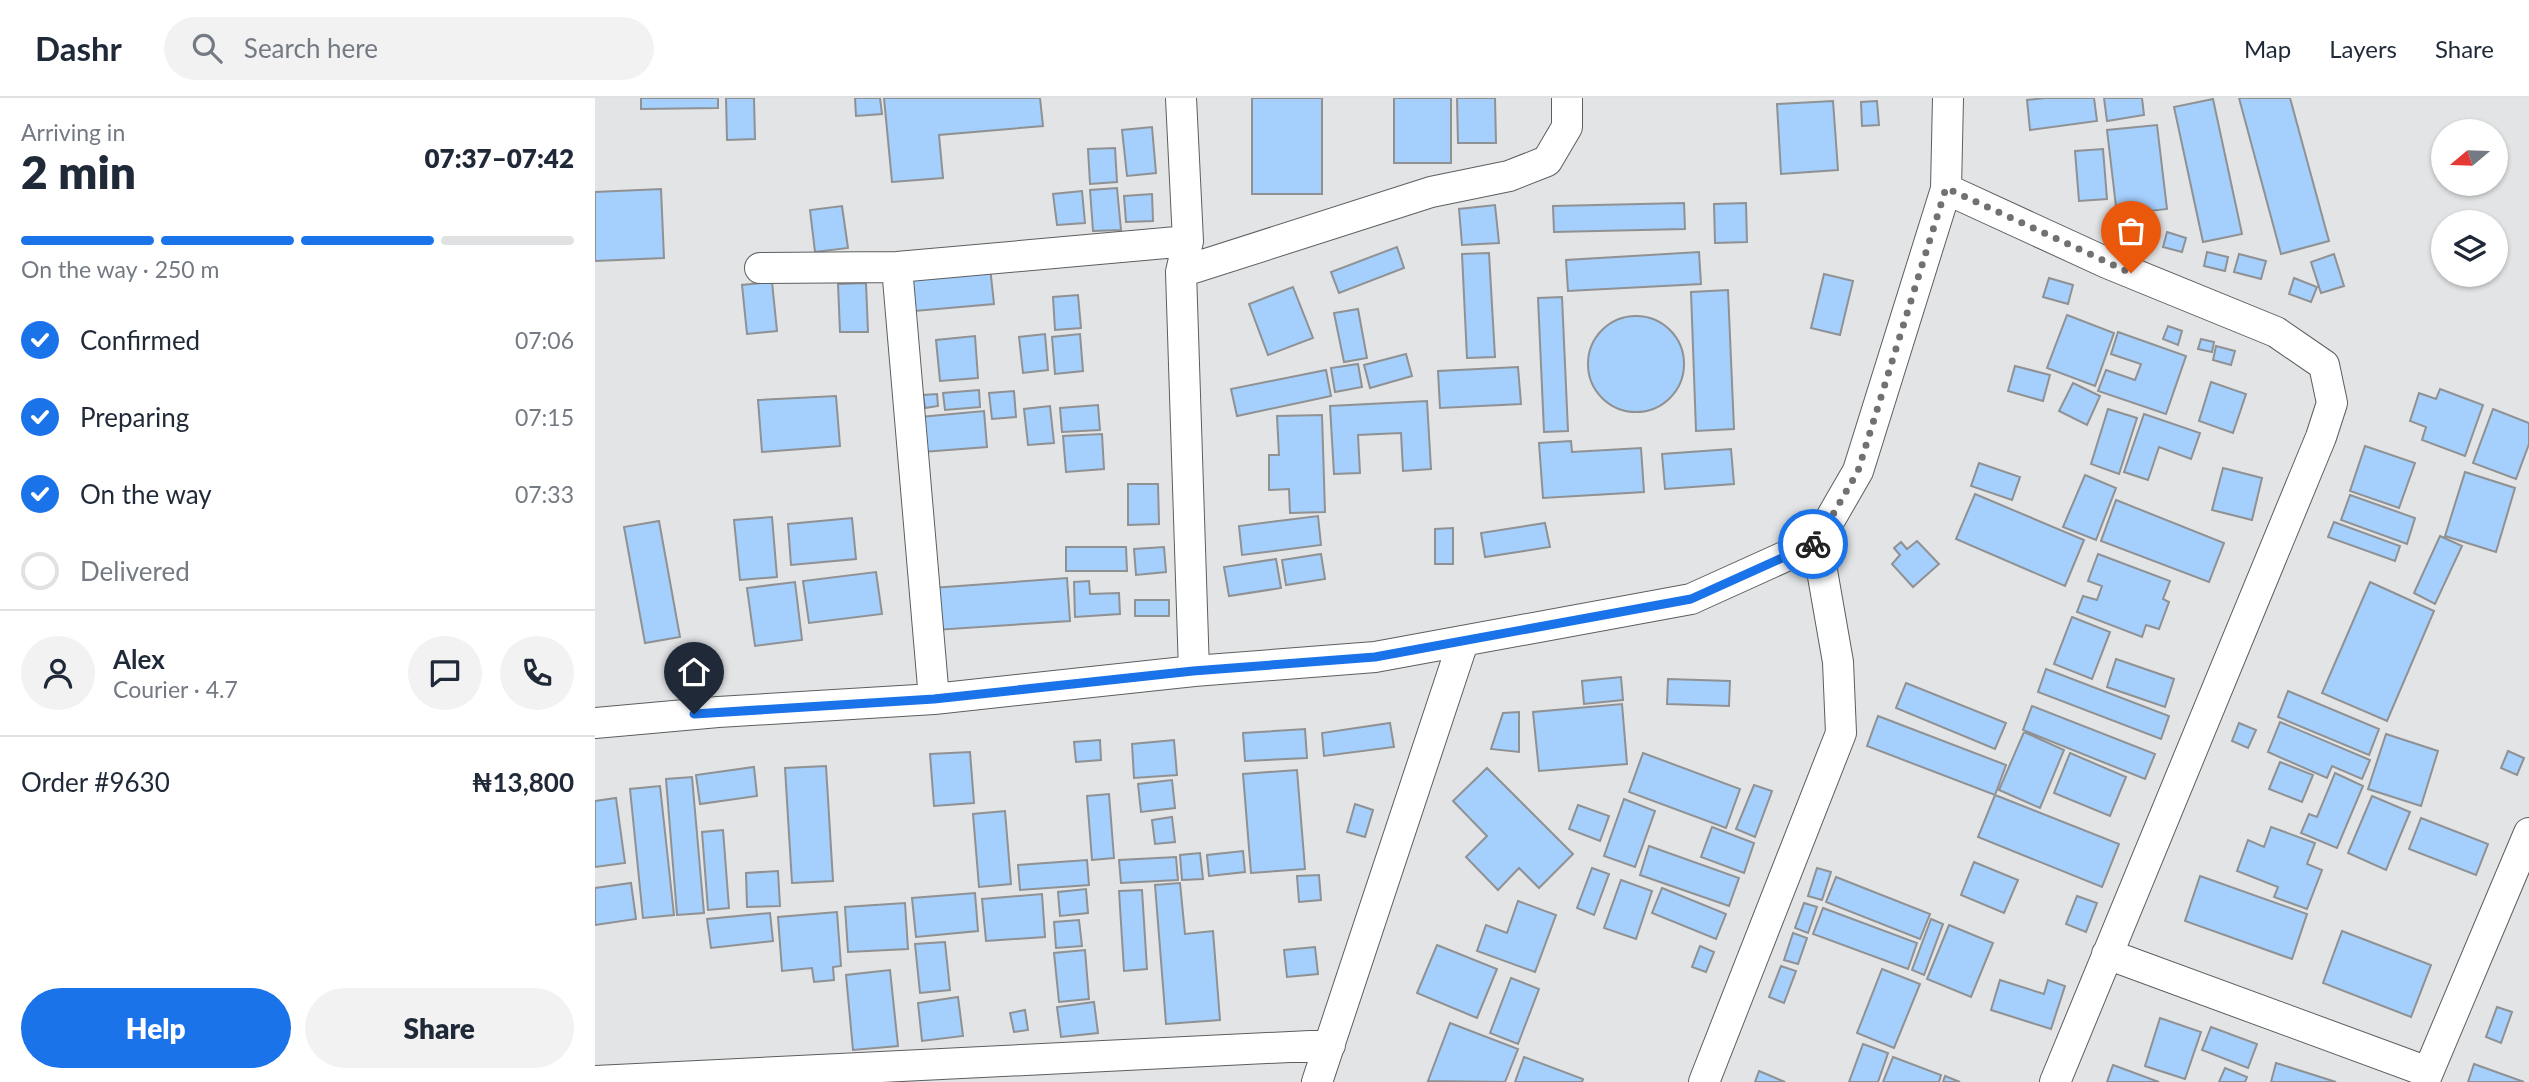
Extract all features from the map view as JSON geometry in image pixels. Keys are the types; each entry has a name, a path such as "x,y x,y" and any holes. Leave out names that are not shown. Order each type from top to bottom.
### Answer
{"street":[{"path":"1181,98 1188,242 1181,272 1193,671"},
{"path":"1181,272 1430,192 1509,176 1547,161 1567,127 1567,98"},
{"path":"595,723 718,712 934,699 1193,671 1375,657 1691,599 1817,542 1858,471 1946,188 1948,98"},
{"path":"1946,188 2107,264 2276,332 2324,365 2332,403 2321,437 2055,1082"},
{"path":"760,268 897,267 1188,242"},
{"path":"897,267 934,699"},
{"path":"1704,1082 1842,733 1838,662 1817,542"},
{"path":"1317,1082 1463,642"},
{"path":"2107,954 2426,1077 2529,833"},
{"path":"595,1081 1330,1045"}],"building":[{"path":"641,98 718,98 718,108 641,109"},
{"path":"726,98 754,98 755,139 727,140"},
{"path":"855,98 880,98 882,114 856,116"},
{"path":"884,98 1040,98 1043,126 939,135 943,178 892,182"},
{"path":"1252,98 1322,98 1322,194 1252,194"},
{"path":"1394,98 1451,98 1451,163 1394,163"},
{"path":"1457,98 1495,98 1496,143 1458,143"},
{"path":"2094,98 2097,121 2030,130 2027,100"},
{"path":"2104,98 2142,98 2144,115 2107,121"},
{"path":"2239,98 2290,98 2329,241 2281,254"},
{"path":"2213,99 2242,234 2203,242 2174,107"},
{"path":"1833,101 1838,170 1781,174 1777,104"},
{"path":"1877,101 1879,125 1862,126 1861,102"},
{"path":"2157,125 2167,209 2117,215 2107,130"},
{"path":"1152,127 1156,173 1127,176 1122,130"},
{"path":"1115,148 1117,182 1090,184 1088,149"},
{"path":"2103,149 2107,199 2079,201 2075,151"},
{"path":"1117,188 1121,230 1093,231 1090,190"},
{"path":"661,189 664,258 595,261 595,192"},
{"path":"1082,191 1085,223 1057,225 1053,194"},
{"path":"1152,194 1153,221 1126,222 1124,196"},
{"path":"1684,203 1685,229 1554,232 1553,206"},
{"path":"1746,203 1747,242 1715,243 1714,204"},
{"path":"1495,205 1499,243 1462,245 1459,209"},
{"path":"842,206 848,248 815,252 810,210"},
{"path":"2167,232 2186,238 2182,252 2163,247"},
{"path":"1397,247 1404,268 1339,293 1331,272"},
{"path":"1699,252 1701,284 1568,291 1566,260"},
{"path":"2207,252 2228,257 2225,271 2204,266"},
{"path":"1489,253 1495,357 1467,358 1462,254"},
{"path":"2239,254 2266,261 2261,279 2234,272"},
{"path":"2334,254 2344,286 2321,293 2311,262"},
{"path":"990,267 994,304 915,311 912,274"},
{"path":"1824,274 1853,281 1840,335 1811,328"},
{"path":"2049,278 2073,285 2068,304 2043,297"},
{"path":"2294,278 2317,287 2311,302 2289,294"},
{"path":"772,282 777,331 747,334 742,285"},
{"path":"866,283 868,332 840,332 838,284"},
{"path":"1293,287 1313,338 1268,355 1249,304"},
{"path":"1728,290 1734,429 1696,431 1691,292"},
{"path":"1078,295 1081,328 1055,330 1053,297"},
{"path":"1562,297 1568,431 1544,432 1538,298"},
{"path":"1358,309 1367,358 1344,362 1334,313"},
{"path":"2067,315 2114,333 2095,386 2047,368"},
{"path":"1636,316 1654,320 1670,330 1680,346 1684,364 1680,382 1670,398 1654,408 1636,412 1618,408 1602,398 1592,382 1588,364 1592,346 1602,330 1618,320"},
{"path":"2168,326 2182,331 2178,345 2163,339"},
{"path":"2118,332 2186,356 2166,414 2098,391 2106,370 2135,380 2141,364 2111,354"},
{"path":"1045,334 1048,370 1023,373 1019,337"},
{"path":"1080,334 1083,371 1055,374 1052,337"},
{"path":"975,336 978,378 940,381 936,340"},
{"path":"2201,339 2214,342 2212,352 2198,349"},
{"path":"2216,346 2235,351 2231,365 2213,360"},
{"path":"1406,354 1412,376 1370,388 1364,365"},
{"path":"1358,364 1362,387 1335,392 1331,368"},
{"path":"2015,366 2050,375 2043,401 2008,391"},
{"path":"1518,367 1521,404 1440,408 1438,371"},
{"path":"1326,370 1331,396 1237,416 1231,389"},
{"path":"2211,382 2246,394 2233,433 2199,421"},
{"path":"2073,383 2100,396 2087,425 2059,411"},
{"path":"2440,389 2483,405 2465,456 2422,440 2426,427 2410,421 2419,393 2436,399"},
{"path":"979,390 980,407 945,410 943,393"},
{"path":"1014,391 1016,417 992,419 989,393"},
{"path":"937,394 938,406 925,408 923,395"},
{"path":"836,396 840,446 762,452 758,400"},
{"path":"1427,401 1431,469 1403,471 1401,433 1358,435 1360,473 1334,474 1330,406"},
{"path":"1098,405 1100,430 1062,432 1060,408"},
{"path":"1050,406 1054,443 1028,445 1024,409"},
{"path":"2108,409 2137,418 2119,474 2091,464"},
{"path":"2493,409 2529,423 2529,444 2516,479 2473,463"},
{"path":"984,411 987,447 923,452 920,417"},
{"path":"2144,414 2200,433 2191,459 2159,447 2148,480 2124,472"},
{"path":"1322,415 1325,512 1290,513 1289,489 1269,490 1269,455 1279,455 1277,416"},
{"path":"1102,434 1104,469 1066,472 1063,436"},
{"path":"1571,441 1572,452 1641,448 1644,492 1543,498 1539,443"},
{"path":"2365,446 2415,463 2399,508 2350,491"},
{"path":"1731,449 1734,484 1665,489 1662,454"},
{"path":"1979,463 2020,477 2012,500 1971,486"},
{"path":"2223,468 2262,478 2252,520 2212,510"},
{"path":"2465,472 2515,488 2496,552 2445,536"},
{"path":"2085,475 2116,488 2096,540 2063,527"},
{"path":"1128,484 1158,484 1159,524 1128,525"},
{"path":"1975,494 2084,540 2065,586 1956,539"},
{"path":"2350,495 2415,518 2407,544 2341,520"},
{"path":"2116,500 2224,543 2209,582 2101,541"},
{"path":"1318,516 1321,545 1242,555 1239,526"},
{"path":"772,517 777,577 740,580 734,520"},
{"path":"852,518 856,559 791,565 788,524"},
{"path":"659,521 680,637 645,643 624,527"},
{"path":"2334,522 2400,546 2395,561 2328,537"},
{"path":"1545,523 1550,547 1485,557 1481,533"},
{"path":"1453,528 1453,564 1435,564 1435,529"},
{"path":"2440,536 2462,546 2435,604 2414,593"},
{"path":"1917,541 1939,564 1913,587 1892,564 1900,555 1894,548 1901,542 1907,549"},
{"path":"1066,547 1126,547 1127,571 1066,571"},
{"path":"1164,547 1166,572 1136,575 1134,549"},
{"path":"1321,554 1325,579 1286,585 1282,560"},
{"path":"2098,554 2170,581 2163,599 2169,602 2159,629 2146,625 2142,637 2077,612 2083,596 2097,600 2102,586 2088,581"},
{"path":"1276,559 1281,588 1229,596 1224,567"},
{"path":"876,572 882,614 809,623 803,581"},
{"path":"1067,578 1070,621 935,630 932,588"},
{"path":"1089,581 1090,594 1119,593 1120,614 1075,617 1074,582"},
{"path":"795,582 802,640 755,646 747,588"},
{"path":"2370,582 2434,611 2387,721 2322,693"},
{"path":"1135,600 1169,600 1169,616 1135,616"},
{"path":"2072,617 2110,632 2092,679 2054,664"},
{"path":"2116,659 2174,679 2165,707 2107,687"},
{"path":"2046,669 2169,716 2161,739 2038,692"},
{"path":"1621,677 1623,700 1584,704 1582,681"},
{"path":"1668,679 1730,681 1729,706 1667,704"},
{"path":"1906,683 2006,723 1995,749 1896,708"},
{"path":"2288,691 2379,729 2369,755 2278,717"},
{"path":"1622,704 1627,764 1539,771 1533,712"},
{"path":"2032,706 2155,754 2145,779 2023,730"},
{"path":"1519,712 1519,752 1491,749 1503,713"},
{"path":"1878,716 2006,765 1995,795 1867,746"},
{"path":"2280,722 2370,760 2362,779 2332,766 2327,778 2268,752"},
{"path":"1390,723 1394,747 1324,756 1322,733"},
{"path":"2239,723 2256,730 2248,748 2232,741"},
{"path":"1305,729 1307,758 1245,761 1243,733"},
{"path":"2024,732 2064,750 2040,808 1999,790"},
{"path":"2386,734 2438,751 2421,806 2368,789"},
{"path":"1100,740 1101,760 1076,762 1074,742"},
{"path":"1174,740 1177,775 1134,778 1132,744"},
{"path":"2508,751 2524,758 2517,775 2501,768"},
{"path":"970,752 974,803 934,806 930,754"},
{"path":"1643,753 1740,789 1726,828 1629,792"},
{"path":"2070,753 2126,777 2110,816 2054,793"},
{"path":"2280,762 2313,775 2302,802 2269,789"},
{"path":"826,766 833,881 792,883 785,768"},
{"path":"754,767 757,796 700,804 696,775"},
{"path":"1487,768 1573,854 1539,888 1519,868 1498,890 1466,857 1487,836 1453,801"},
{"path":"1297,770 1305,869 1251,873 1243,774"},
{"path":"2335,773 2363,786 2337,848 2301,833 2309,814 2317,817"},
{"path":"692,777 704,913 677,915 666,779"},
{"path":"1172,780 1175,808 1141,812 1138,784"},
{"path":"1754,785 1772,791 1755,837 1736,829"},
{"path":"660,786 674,915 643,918 630,789"},
{"path":"1109,794 1114,858 1092,860 1087,796"},
{"path":"1995,795 2119,844 2102,887 1978,837"},
{"path":"2372,796 2410,812 2386,870 2348,853"},
{"path":"616,798 625,863 595,867 595,801"},
{"path":"1624,799 1655,811 1635,867 1604,856"},
{"path":"1355,804 1373,810 1365,837 1347,832"},
{"path":"1578,805 1609,816 1600,841 1569,829"},
{"path":"1005,811 1011,884 979,887 973,814"},
{"path":"1172,817 1175,842 1155,844 1152,820"},
{"path":"2421,818 2488,844 2476,875 2409,849"},
{"path":"1712,827 1754,843 1744,873 1701,857"},
{"path":"2271,827 2315,843 2307,864 2322,870 2307,909 2274,897 2278,887 2237,871 2248,840 2264,847"},
{"path":"723,830 729,908 708,910 702,832"},
{"path":"1649,846 1739,878 1729,906 1640,875"},
{"path":"1243,851 1245,872 1209,876 1207,855"},
{"path":"1200,853 1203,879 1182,880 1180,855"},
{"path":"1176,857 1178,880 1121,883 1119,860"},
{"path":"1087,860 1089,885 1020,890 1018,865"},
{"path":"1974,862 2018,880 2004,913 1961,895"},
{"path":"1592,868 1609,874 1594,915 1577,908"},
{"path":"1817,868 1831,872 1822,900 1808,896"},
{"path":"778,871 780,906 747,907 746,873"},
{"path":"1319,875 1321,900 1299,902 1297,876"},
{"path":"2200,876 2307,914 2292,959 2185,921"},
{"path":"1836,877 1930,914 1920,939 1826,902"},
{"path":"1621,880 1652,891 1636,939 1604,928"},
{"path":"631,883 636,919 595,925 595,888"},
{"path":"1180,883 1185,934 1213,931 1220,1020 1166,1024 1155,885"},
{"path":"1662,888 1726,914 1716,939 1652,913"},
{"path":"1086,889 1088,913 1060,916 1058,892"},
{"path":"1142,890 1147,969 1124,971 1119,891"},
{"path":"975,893 978,931 916,937 912,898"},
{"path":"1042,894 1045,937 986,941 982,899"},
{"path":"2077,896 2097,903 2086,932 2066,924"},
{"path":"1518,901 1556,915 1535,972 1477,951 1486,925 1507,933"},
{"path":"905,903 908,949 848,952 845,907"},
{"path":"1804,903 1817,907 1808,933 1795,928"},
{"path":"1823,908 1917,943 1908,969 1813,934"},
{"path":"837,912 841,966 833,967 834,980 814,982 812,968 782,971 778,917"},
{"path":"770,913 773,941 711,948 707,919"},
{"path":"1931,919 1943,924 1924,975 1912,970"},
{"path":"1079,920 1082,946 1056,948 1054,922"},
{"path":"1949,925 1993,943 1971,997 1927,979"},
{"path":"2342,931 2431,965 2411,1017 2323,983"},
{"path":"1793,933 1807,938 1798,964 1784,960"},
{"path":"945,942 950,990 920,993 915,944"},
{"path":"1437,945 1497,969 1477,1018 1417,993"},
{"path":"1700,946 1714,952 1706,972 1692,967"},
{"path":"1315,947 1318,974 1287,977 1284,950"},
{"path":"1085,950 1089,999 1059,1002 1054,953"},
{"path":"1781,966 1796,971 1784,1003 1769,997"},
{"path":"1882,969 1920,984 1894,1048 1857,1033"},
{"path":"890,970 898,1046 853,1050 846,975"},
{"path":"1511,978 1539,989 1518,1044 1490,1033"},
{"path":"2000,980 2044,994 2048,980 2065,986 2051,1029 1991,1010"},
{"path":"958,997 963,1036 922,1041 918,1003"},
{"path":"1094,1002 1098,1033 1061,1037 1057,1007"},
{"path":"2497,1007 2512,1012 2501,1043 2486,1037"},
{"path":"1025,1010 1028,1030 1014,1032 1010,1013"},
{"path":"2160,1018 2201,1032 2185,1079 2145,1066"},
{"path":"1450,1023 1518,1049 1505,1082 1428,1081"},
{"path":"2211,1027 2257,1044 2248,1068 2202,1050"},
{"path":"1863,1044 1888,1053 1878,1082 1849,1082"},
{"path":"1524,1057 1583,1079 1582,1082 1515,1082"},
{"path":"1893,1057 1941,1075 1939,1082 1883,1082"},
{"path":"2276,1063 2336,1082 2271,1082"},
{"path":"2474,1064 2524,1082 2468,1082"},
{"path":"2113,1065 2159,1082 2107,1082"},
{"path":"2225,1068 2247,1077 2245,1082 2219,1082"},
{"path":"1759,1071 1785,1082 1755,1082"},
{"path":"1945,1076 1960,1082 1943,1082"}],"way so far":[{"path":"1813,544 1817,542 1858,471 1946,188 2131,273"}],"route":[{"path":"694,714 934,699 1193,671 1375,657 1691,599 1813,544"}]}
